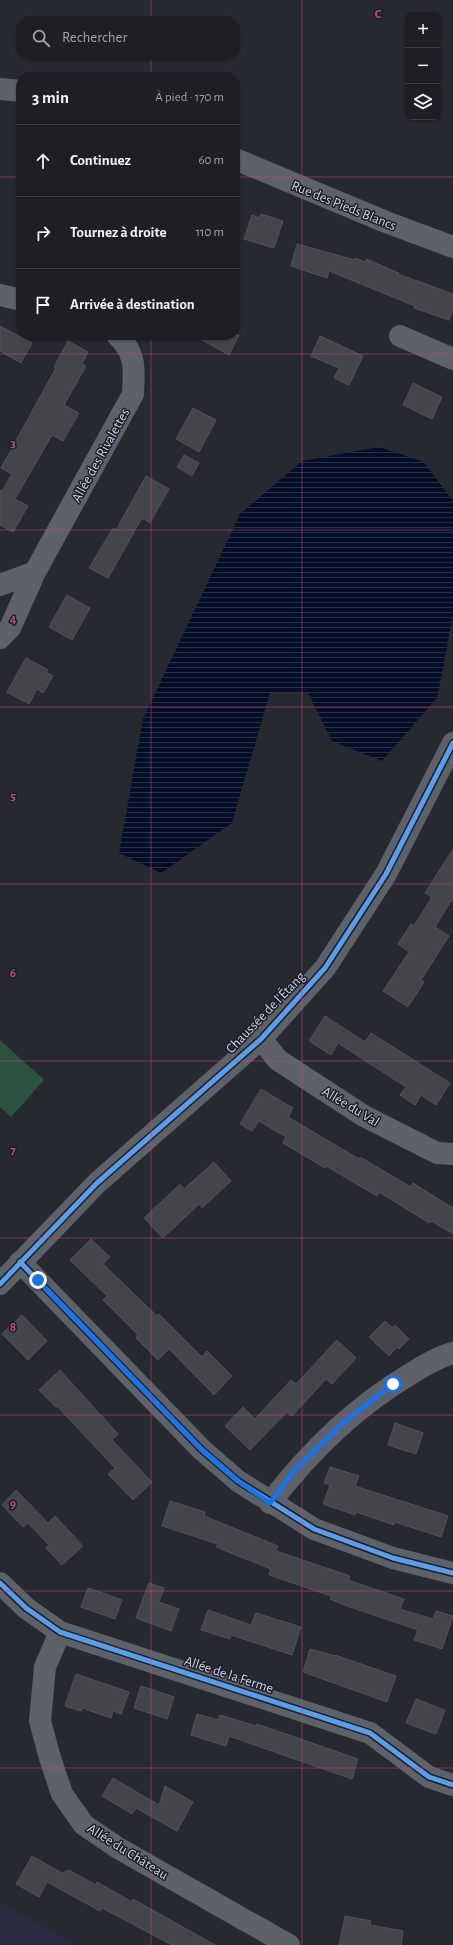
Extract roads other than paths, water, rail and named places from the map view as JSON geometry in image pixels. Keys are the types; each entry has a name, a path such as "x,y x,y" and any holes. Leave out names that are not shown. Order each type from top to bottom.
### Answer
{"street":[{"path":"0,88 16,90"},
{"name":"Rue des Pieds Blancs","path":"240,161 386,222 453,247"},
{"path":"0,295 16,299"},
{"path":"400,336 453,359"},
{"name":"Allée des Rivalettes","path":"0,638 10,628 35,572 133,394 134,361 126,343 123,340"},
{"path":"0,585 35,572"},
{"name":"Chaussée de l'Étang","path":"0,1284 97,1183 260,1038 325,968 386,874 453,743"},
{"name":"Allée du Val","path":"260,1038 278,1060 364,1116 436,1153 453,1154"},
{"path":"20,1262 202,1450 238,1481 270,1503 314,1529 392,1558 453,1573"},
{"path":"270,1503 294,1471 344,1422 393,1384 439,1357 453,1353"},
{"name":"Allée de la Ferme","path":"0,1583 26,1608 60,1632 370,1733 429,1776 453,1785"},
{"name":"Allée du Château","path":"60,1632 46,1667 40,1721 62,1794 84,1825 118,1848 289,1945"}]}
